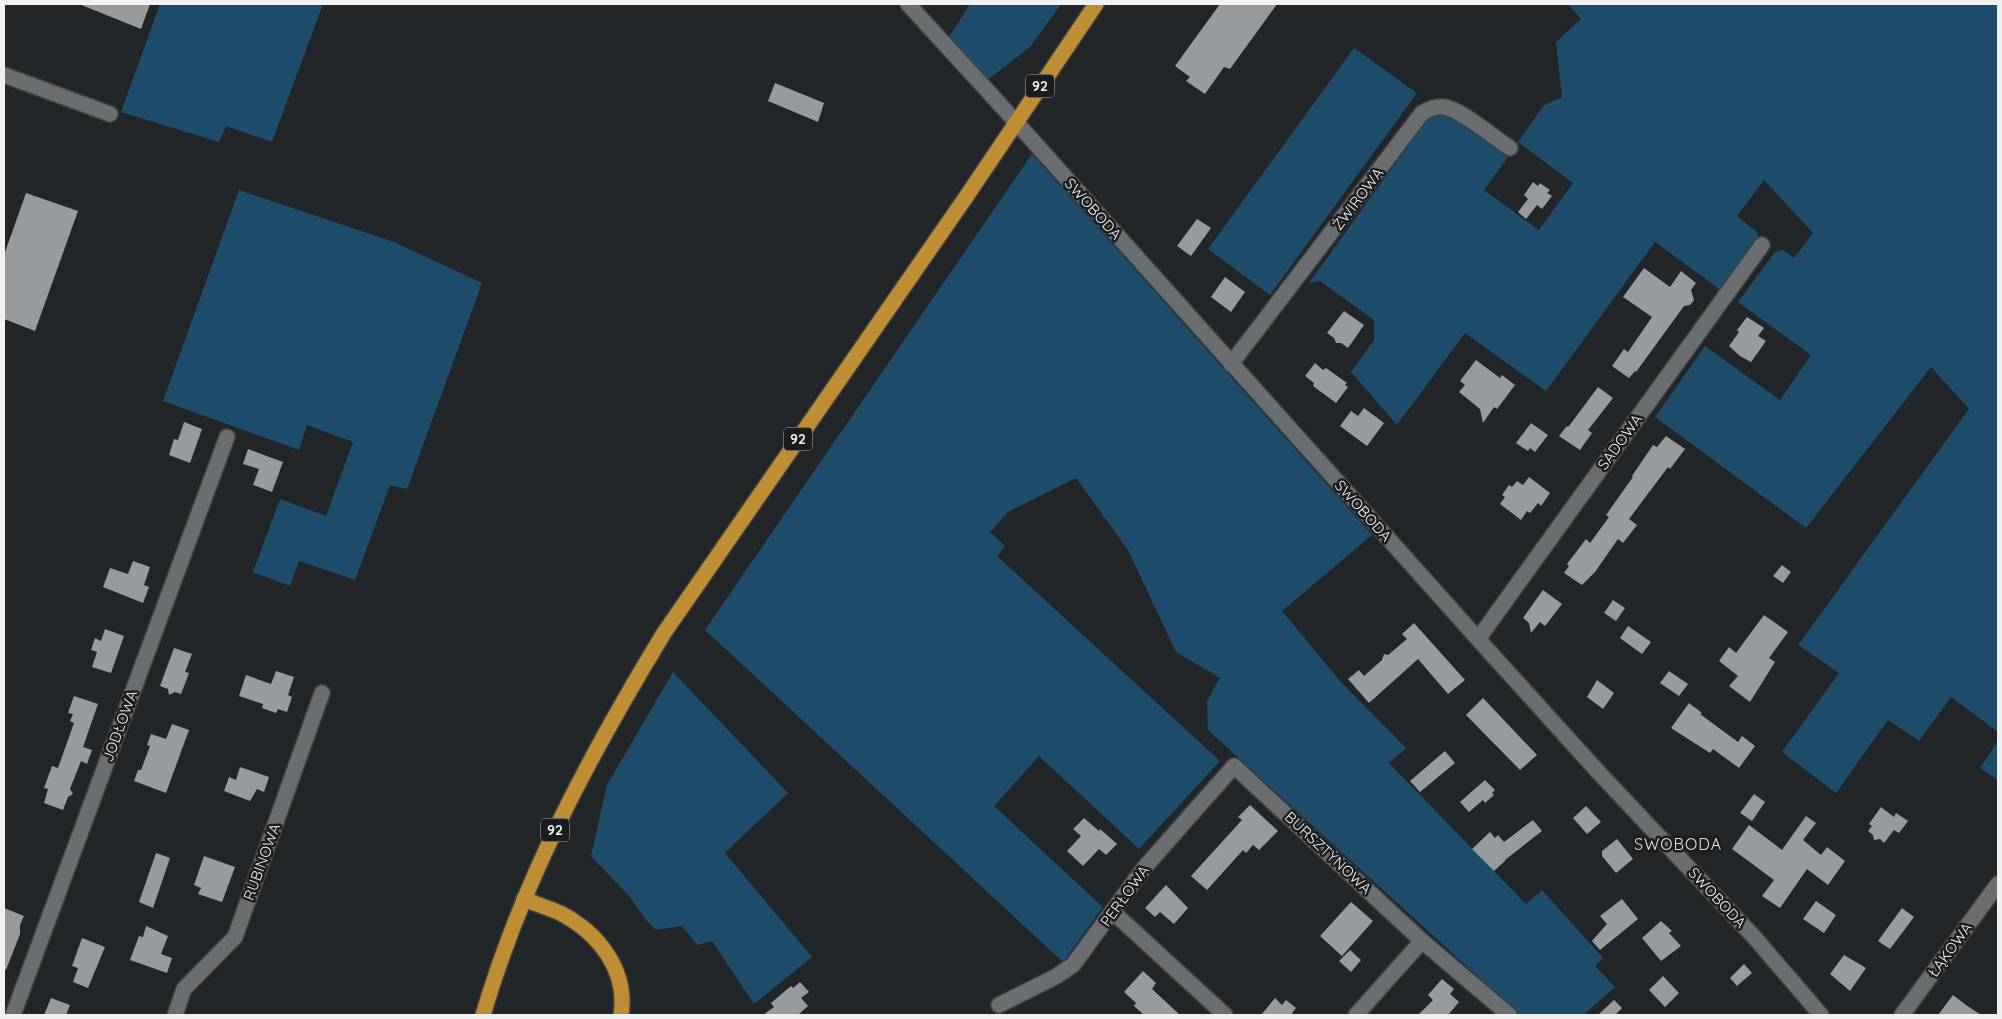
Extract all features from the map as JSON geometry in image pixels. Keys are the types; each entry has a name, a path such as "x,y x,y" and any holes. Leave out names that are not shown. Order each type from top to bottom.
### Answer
{"main road":[{"name":"92","path":"483,1015 524,899 551,839 619,707 664,632 1096,4"},
{"path":"524,899 560,913 588,932 601,945 616,970 620,982 622,996 621,1015"}],"street":[{"name":"SWOBODA","path":"908,4 1601,775 1755,938 1821,1015"},
{"path":"4,74 110,114"},
{"name":"ŻWIROWA","path":"1231,364 1422,113 1432,108 1443,106 1454,109 1510,148"},
{"name":"SADOWA","path":"1478,639 1762,245"},
{"name":"JODŁOWA","path":"13,1015 227,437"},
{"name":"RUBINOWA","path":"175,1015 184,989 235,937 322,693"},
{"name":"PERŁOWA","path":"999,1005 1055,977 1073,965 1114,912 1144,868 1234,766"},
{"name":"BURSZTYNOWA","path":"1234,766 1422,941 1509,1015"},
{"name":"ŁĄKOWA","path":"1902,1015 1998,884"},
{"path":"1114,912 1225,1015"},
{"path":"1356,1015 1422,941"}],"shaded area":[{"path":"160,4 323,4 272,142 226,126 219,142 121,112"},
{"path":"970,4 1061,4 1030,47 985,82 948,39"},
{"path":"1568,4 1998,4 1998,732 1951,697 1919,741 1888,720 1836,793 1782,752 1839,673 1798,645 1969,409 1931,367 1806,528 1655,417 1705,346 1780,400 1811,355 1738,302 1775,252 1783,250 1794,258 1813,233 1764,180 1737,216 1757,232 1759,240 1722,291 1655,242 1546,391 1465,333 1397,425 1351,372 1374,340 1374,320 1320,281 1309,283 1433,111 1445,111 1508,157 1484,190 1539,230 1573,183 1518,142 1544,105 1562,97 1556,42 1581,19"},
{"path":"1354,48 1417,93 1270,295 1208,249"},
{"path":"1032,154 1372,535 1282,611 1340,681 1406,748 1389,763 1526,904 1542,890 1603,958 1595,966 1615,987 1583,1015 1520,1015 1208,730 1207,701 1220,678 1176,652 1128,550 1076,478 1008,512 990,532 1005,546 997,556 1220,761 1139,849 1039,756 994,806 1103,907 1063,962 705,630"},
{"path":"239,190 394,242 482,283 407,489 390,485 355,580 299,561 290,586 253,572 280,499 326,516 353,442 307,425 299,450 163,401"},
{"path":"673,672 788,793 725,853 812,957 754,1004 712,941 697,945 682,926 656,930 646,920 629,896 591,856 607,785"},
{"path":"1998,741 1998,780 1980,768"}],"building":[{"path":"79,4 150,4 141,29"},
{"path":"1220,4 1277,4 1230,69 1224,67 1205,94 1186,81 1190,77 1175,66"},
{"path":"775,83 824,103 818,122 768,101"},
{"path":"1533,182 1538,186 1540,183 1550,190 1547,193 1552,196 1542,209 1537,205 1526,219 1518,212 1528,199 1524,195"},
{"path":"26,193 78,211 35,331 4,319 4,255"},
{"path":"1197,219 1211,228 1191,256 1177,246"},
{"path":"1644,268 1670,287 1681,271 1696,283 1691,290 1694,300 1690,305 1684,306 1636,372 1629,378 1612,366 1624,349 1628,352 1652,317 1623,297"},
{"path":"1225,277 1245,292 1231,312 1211,297"},
{"path":"1344,311 1364,325 1348,348 1341,343 1336,343 1334,338 1327,333"},
{"path":"1747,317 1764,328 1758,336 1766,341 1751,362 1740,356 1729,346 1739,332 1737,330"},
{"path":"1476,360 1500,378 1502,375 1515,385 1497,409 1494,407 1483,423 1480,409 1459,392 1465,385 1460,381"},
{"path":"1315,363 1323,370 1326,368 1347,383 1345,385 1348,387 1336,403 1313,386 1314,383 1305,376"},
{"path":"1598,387 1613,398 1588,430 1592,433 1580,450 1559,436 1569,426"},
{"path":"1364,408 1384,423 1367,446 1340,426 1351,411 1358,416"},
{"path":"184,422 202,429 190,463 169,455 174,439 178,440"},
{"path":"1531,423 1548,435 1535,452 1530,448 1528,451 1516,443"},
{"path":"1666,436 1685,449 1670,469 1668,467 1629,519 1637,525 1623,543 1618,539 1595,572 1582,585 1564,573 1569,566 1567,564 1586,539 1590,543 1609,517 1606,515 1653,445 1657,447"},
{"path":"248,449 283,462 272,492 253,485 259,469 243,464"},
{"path":"1529,477 1550,493 1541,506 1538,503 1530,513 1527,511 1521,520 1500,504 1505,497 1502,495 1509,485 1512,487 1517,481 1523,485"},
{"path":"133,561 150,567 144,585 149,587 143,603 103,587 110,568 128,574"},
{"path":"1782,565 1791,572 1783,583 1773,576"},
{"path":"1543,590 1562,604 1545,626 1540,622 1531,633 1529,623 1523,618"},
{"path":"1613,600 1625,608 1616,621 1604,613"},
{"path":"1764,615 1788,632 1769,658 1775,662 1750,702 1729,686 1738,676 1719,661 1729,647 1736,653"},
{"path":"1414,623 1465,680 1448,694 1418,659 1369,703 1348,679 1359,670 1364,676 1382,660 1384,654 1388,655 1407,639 1402,634"},
{"path":"1628,626 1651,642 1642,654 1620,638"},
{"path":"105,629 124,636 111,673 92,667 97,652 91,650 95,638 101,641"},
{"path":"174,648 192,654 185,672 189,673 181,694 175,692 169,695 168,689 160,686"},
{"path":"276,671 294,677 288,695 292,697 287,712 278,709 276,713 262,708 263,704 239,696 246,675 271,684"},
{"path":"1669,671 1688,684 1679,696 1660,683"},
{"path":"1597,680 1614,693 1603,709 1587,697"},
{"path":"74,696 98,704 83,747 92,750 87,764 81,761 70,789 73,794 68,797 63,810 44,803 48,789 44,788 52,766 58,768 74,723 70,721 73,714 68,713"},
{"path":"1483,698 1537,755 1520,770 1466,715"},
{"path":"1689,703 1702,713 1700,714 1738,742 1742,736 1755,746 1739,768 1713,749 1710,753 1671,728"},
{"path":"172,724 189,730 166,793 134,781 138,770 141,770 150,746 147,745 151,734 166,739"},
{"path":"1445,751 1455,763 1420,792 1410,781"},
{"path":"240,767 269,777 264,792 257,789 250,801 224,791 229,777 236,780"},
{"path":"1485,780 1495,790 1492,793 1494,795 1485,803 1483,800 1469,812 1460,802"},
{"path":"1754,794 1765,802 1752,821 1740,813"},
{"path":"1250,805 1278,831 1259,850 1253,845 1246,853 1243,850 1207,890 1191,876 1242,820 1238,817"},
{"path":"1586,806 1601,822 1587,834 1573,818"},
{"path":"1881,807 1894,817 1896,813 1908,821 1899,833 1894,830 1884,843 1880,839 1874,840 1873,835 1868,831 1872,826 1869,824"},
{"path":"1806,816 1816,823 1803,840 1821,855 1827,847 1845,861 1828,885 1807,869 1780,908 1762,896 1774,880 1732,849 1749,825 1782,850"},
{"path":"1084,818 1117,844 1106,855 1099,849 1083,866 1067,851 1081,836 1073,829"},
{"path":"1533,820 1542,831 1494,871 1472,849 1490,832 1495,838 1498,835 1504,842"},
{"path":"1617,839 1633,859 1616,873 1602,856 1602,851"},
{"path":"156,853 170,858 153,908 139,902"},
{"path":"204,856 235,867 222,902 198,894 201,888 194,885"},
{"path":"1166,885 1188,908 1174,924 1160,912 1155,917 1145,908"},
{"path":"1622,899 1638,919 1600,950 1592,941 1607,924 1600,916"},
{"path":"1816,901 1836,915 1824,933 1803,919"},
{"path":"1351,902 1373,921 1342,956 1320,936"},
{"path":"4,908 24,916 20,925 20,934 6,970 4,969"},
{"path":"1902,908 1914,917 1890,949 1878,941"},
{"path":"1661,921 1672,931 1669,933 1681,946 1661,961 1642,938"},
{"path":"146,926 168,936 161,954 172,958 167,973 130,960 139,936 143,937"},
{"path":"82,938 105,947 88,988 73,982 78,968 72,966"},
{"path":"1350,950 1361,960 1351,972 1339,961"},
{"path":"1844,955 1866,968 1850,991 1830,974"},
{"path":"1744,964 1752,973 1737,986 1730,978"},
{"path":"1143,971 1156,983 1152,989 1180,1015 1144,1015 1134,1006 1136,1003 1124,992"},
{"path":"1663,976 1679,993 1665,1007 1649,990"},
{"path":"1442,979 1454,989 1450,994 1459,1002 1448,1015 1418,1015 1433,1000 1428,995"},
{"path":"800,982 809,992 801,998 808,1006 798,1015 763,1015 774,1007 771,1003 791,986 793,988"},
{"path":"1953,995 1966,1005 1981,1015 1938,1015"},
{"path":"51,998 70,1005 66,1015 44,1015"},
{"path":"1275,998 1282,1005 1286,1000 1296,1008 1292,1013 1294,1015 1261,1015"},
{"path":"1614,1000 1622,1008 1615,1015 1598,1015"}],"district":[{"name":"SWOBODA","path":"1678,844"}]}
